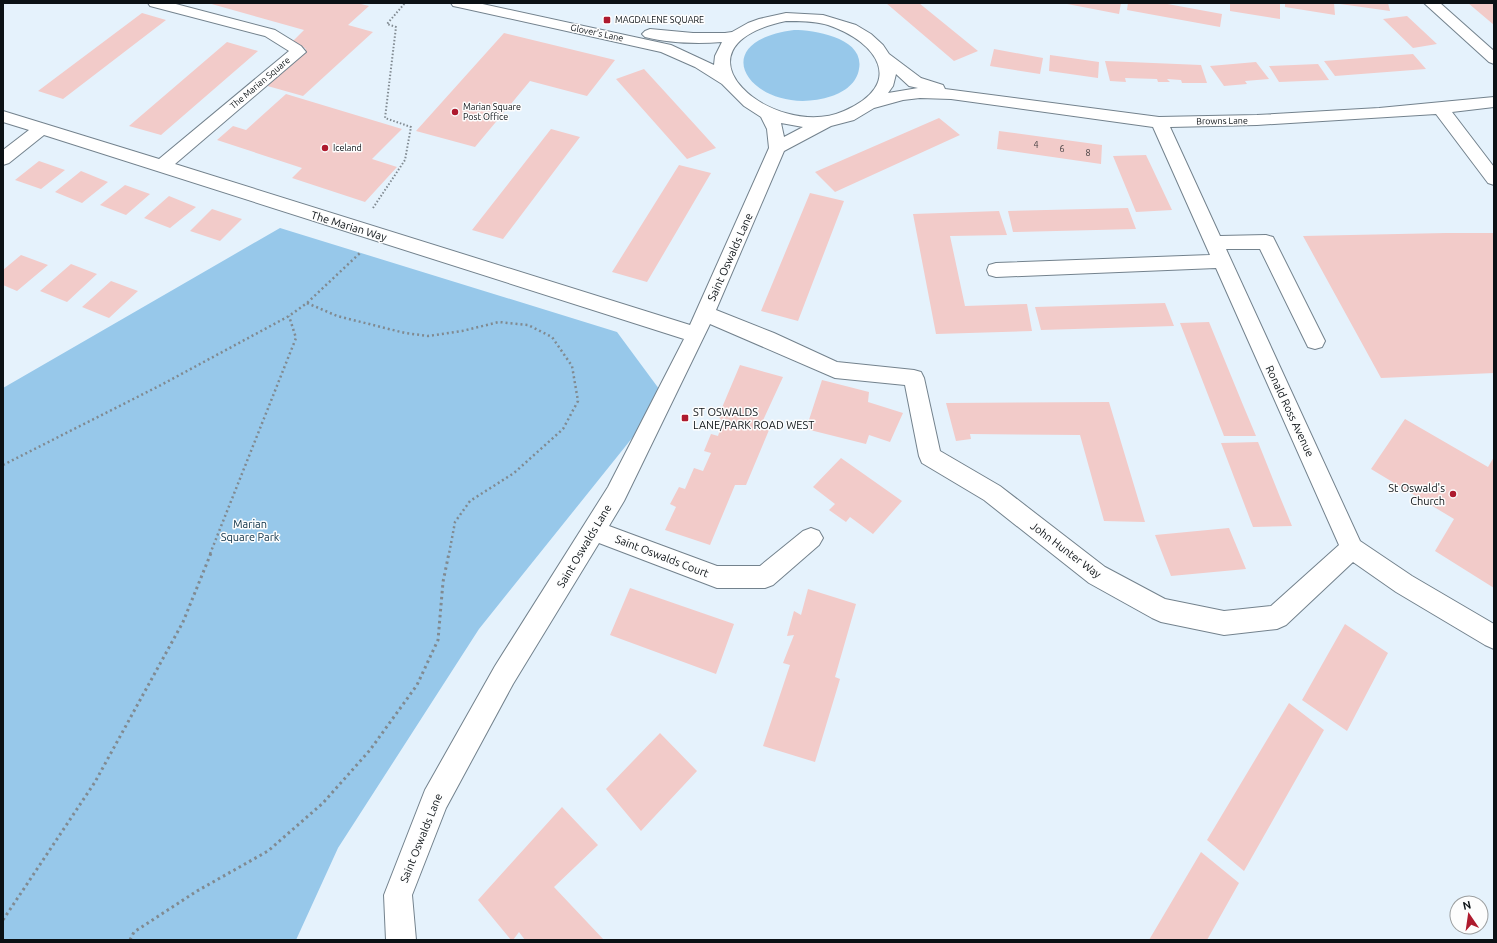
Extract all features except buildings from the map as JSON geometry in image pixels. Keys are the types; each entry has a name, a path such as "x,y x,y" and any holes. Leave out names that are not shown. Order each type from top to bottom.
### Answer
{"street":[{"name":"The Marian Square","path":"155,3 270,33 298,52 161,167"},
{"name":"Glover's Lane","path":"458,3 666,48 701,64 729,81"},
{"name":"Glover's Lane","path":"500,3 640,32 687,38 721,39 736,36"},
{"path":"786,17 815,18 835,22 848,27 870,40 885,58 889,78 880,96 873,103 850,117 832,121 810,123 788,119 760,110 747,100 729,81 722,69 723,56 736,36 746,29 786,17 812,3"},
{"path":"1431,3 1494,59"},
{"path":"835,9 848,27"},
{"name":"Browns Lane","path":"885,58 915,82 951,94"},
{"name":"Browns Lane","path":"873,103 898,95 920,92 951,94 1159,122 1256,120 1440,108 1494,102"},
{"path":"1440,108 1494,178"},
{"path":"767,112 775,130 777,148 808,131 832,121"},
{"name":"The Marian Way","path":"3,116 696,335"},
{"name":"Ronald Ross Avenue","path":"1159,122 1352,548"},
{"path":"3,159 42,128"},
{"name":"Saint Oswalds Lane","path":"401,940 398,895 435,800 504,675 616,494 696,335 777,148"},
{"path":"996,270 1217,252 1266,242 1315,341"},
{"name":"John Hunter Way","path":"705,314 835,370 914,378 930,456 992,493 1097,575 1161,610 1224,623 1277,617 1352,548"},
{"name":"Saint Oswalds Court","path":"594,531 717,577 765,577 811,538"},
{"path":"1352,548 1404,584 1494,637"}],"path":[{"path":"359,229 405,160 408,147 411,127 386,118 396,27 387,24 406,3"},
{"path":"3,465 161,385 289,316 307,303 360,252"},
{"path":"130,940 134,932 197,891 268,851 324,803 370,750 417,685 438,640 443,582 455,522 470,501 514,473 563,429 578,401 572,366 552,337 528,325 499,322 462,331 428,336 405,333 337,316 307,303"},
{"path":"3,920 95,782 183,622 296,338 289,316"}],"green space":[{"path":"794,30 825,34 847,43 859,58 858,74 853,83 841,92 832,96 805,101 781,98 762,90 748,77 743,63 748,49 764,38"},
{"name":"Marian Square Park","path":"280,228 617,332 665,397 479,629 338,848 296,940 3,940 3,388"}],"place":[{"name":"MAGDALENE SQUARE","path":"607,20"},
{"name":"Marian Square Post Office","path":"455,112"},
{"name":"Iceland","path":"325,148"},
{"name":"ST OSWALDS LANE/PARK ROAD WEST","path":"685,418"},
{"name":"St Oswald's Church","path":"1453,494"}]}
